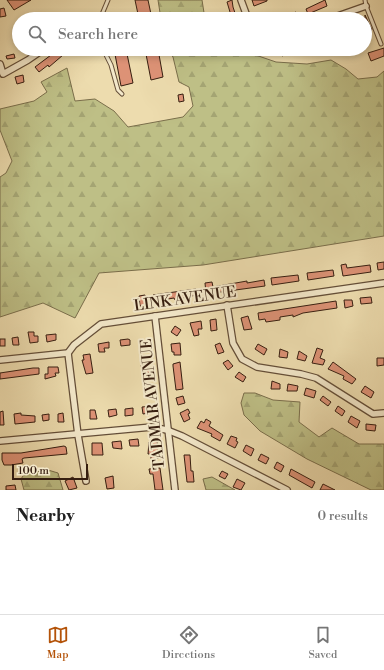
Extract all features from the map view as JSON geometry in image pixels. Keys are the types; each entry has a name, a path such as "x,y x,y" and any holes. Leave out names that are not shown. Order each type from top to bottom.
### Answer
{"street":[{"path":"241,0 245,12"},
{"path":"346,12 366,3"},
{"path":"0,64 1,74 34,56"},
{"name":"LINK AVENUE","path":"68,353 84,336 101,324 384,283"},
{"path":"227,305 233,343 242,359 257,367 316,378 362,409 372,414 384,412"},
{"name":"TADMAR AVENUE","path":"156,316 167,430 175,490"},
{"path":"0,360 68,353 78,435 86,481"},
{"path":"0,440 78,435 152,427 167,430 287,490"}],"lane":[{"path":"103,12 108,0"},
{"path":"372,19 381,44"},
{"path":"106,56 111,65 117,87 122,94"}],"green space":[{"path":"158,0 202,0 204,12 160,12"},
{"path":"172,56 258,56 276,62 307,64 331,60 346,69 358,79 377,77 384,71 384,236 203,265 99,273 75,318 43,303 0,317 0,177 6,173 12,161 0,130 0,109 34,101 47,92 41,82 67,68 75,101 95,99 114,111 128,127 183,117 193,106 189,87 179,82"},
{"path":"244,393 255,393 273,400 300,402 299,422 319,437 332,428 359,444 384,444 384,490 371,490 307,459 260,431 244,415 241,403"},
{"path":"48,470 58,473 63,490 24,490 21,479 25,473"},
{"path":"212,477 235,490 206,490 203,479"}],"building":[{"path":"7,0 31,0 14,10"},
{"path":"135,0 148,0 151,12 138,12"},
{"path":"232,0 235,12 230,12 227,2"},
{"path":"252,0 267,0 267,1 254,6"},
{"path":"325,0 327,6 313,12 307,12 306,9"},
{"path":"4,8 6,16 0,17 0,9"},
{"path":"384,48 384,56 371,61 369,56 372,56 372,52"},
{"path":"12,54 15,58 7,59 6,56"},
{"path":"50,56 62,56 49,67 48,65 39,72 35,67"},
{"path":"115,56 127,56 133,83 121,86"},
{"path":"146,56 159,56 163,77 151,80"},
{"path":"23,75 24,82 17,84 15,77"},
{"path":"183,94 184,101 179,102 178,95"},
{"path":"384,262 384,269 378,270 377,263"},
{"path":"346,264 347,268 370,265 371,272 343,276 341,265"},
{"path":"333,270 334,276 308,280 307,273"},
{"path":"298,275 299,281 272,285 271,278"},
{"path":"264,280 265,286 206,294 205,283 212,282 213,287 247,281 247,283"},
{"path":"196,289 196,295 175,300 174,298 162,300 163,301 155,303 153,295"},
{"path":"145,295 146,305 140,306 139,296"},
{"path":"371,297 372,303 361,304 360,298"},
{"path":"344,300 352,300 353,306 345,308"},
{"path":"336,301 337,308 303,313 293,317 293,315 280,317 280,320 266,322 265,319 259,320 258,313"},
{"path":"248,316 252,329 244,330 241,318"},
{"path":"216,319 217,330 211,331 210,320"},
{"path":"201,321 202,329 198,329 199,335 194,336 190,323"},
{"path":"175,326 181,330 177,336 171,332"},
{"path":"28,332 34,332 34,336 38,336 38,342 30,343"},
{"path":"56,334 56,340 47,342 46,335"},
{"path":"18,337 19,345 13,345 12,338"},
{"path":"0,339 5,339 5,346 0,346"},
{"path":"120,340 130,340 130,345 121,346"},
{"path":"109,342 109,348 104,348 105,352 99,352 98,344"},
{"path":"180,343 181,355 174,355 171,344"},
{"path":"220,343 224,352 218,354 215,345"},
{"path":"258,344 267,349 264,355 255,349"},
{"path":"317,348 323,350 320,358 325,360 323,365 312,363"},
{"path":"280,349 288,352 287,358 279,357"},
{"path":"299,351 307,356 305,361 297,359"},
{"path":"90,354 93,373 86,374 82,360 84,360 83,355"},
{"path":"377,358 384,358 384,365 377,366"},
{"path":"228,360 233,366 228,370 223,363"},
{"path":"180,362 183,389 176,390 173,364"},
{"path":"333,362 356,379 352,384 343,379 344,376 328,369"},
{"path":"149,364 150,373 143,374 141,365"},
{"path":"48,367 58,367 59,373 55,373 56,376 45,379 45,374 48,374"},
{"path":"39,368 39,374 0,379 0,373"},
{"path":"239,372 246,377 243,382 235,377"},
{"path":"272,381 280,384 280,389 271,389"},
{"path":"288,384 298,386 297,391 287,391"},
{"path":"365,386 374,392 371,398 361,392"},
{"path":"306,388 316,391 314,398 304,395"},
{"path":"183,396 185,403 178,405 176,398"},
{"path":"323,396 331,402 328,406 320,400"},
{"path":"154,406 154,412 143,414 142,407"},
{"path":"338,406 345,411 342,416 335,411"},
{"path":"133,408 133,415 125,416 125,409"},
{"path":"116,409 117,415 109,417 108,410"},
{"path":"188,409 190,419 184,422 180,413"},
{"path":"90,410 95,410 97,419 90,419"},
{"path":"3,411 4,425 0,425 0,412"},
{"path":"21,413 21,415 35,416 35,422 15,424 14,414"},
{"path":"63,413 64,422 58,422 58,414"},
{"path":"49,414 49,420 43,421 42,415"},
{"path":"351,416 360,421 357,428 348,422"},
{"path":"206,419 211,422 209,426 223,435 220,441 211,436 212,434 197,428 201,421 204,423"},
{"path":"366,424 376,425 375,431 366,430"},
{"path":"231,436 237,438 236,441 238,442 235,448 227,444"},
{"path":"138,439 139,446 130,446 129,440"},
{"path":"121,441 122,449 113,448 112,442"},
{"path":"157,441 159,458 151,459 151,454 148,454 149,442"},
{"path":"92,443 102,443 103,455 92,455"},
{"path":"246,445 254,449 251,456 243,451"},
{"path":"64,446 66,447 67,454 24,458 22,459 23,463 11,465 4,465 2,460 2,453 21,453"},
{"path":"261,454 269,458 266,464 258,460"},
{"path":"184,455 190,455 191,471 193,471 194,482 187,482"},
{"path":"277,462 284,466 281,472 274,468"},
{"path":"160,468 163,490 155,490 153,474 150,474 149,469"},
{"path":"291,469 315,482 312,488 289,475"},
{"path":"222,471 228,474 225,479 219,476"},
{"path":"113,476 114,488 107,489 105,478"},
{"path":"73,477 77,488 69,490 65,481"},
{"path":"237,479 245,483 241,490 233,487"},
{"path":"323,484 335,490 320,490"},
{"path":"15,485 16,490 6,490 6,486"}]}
